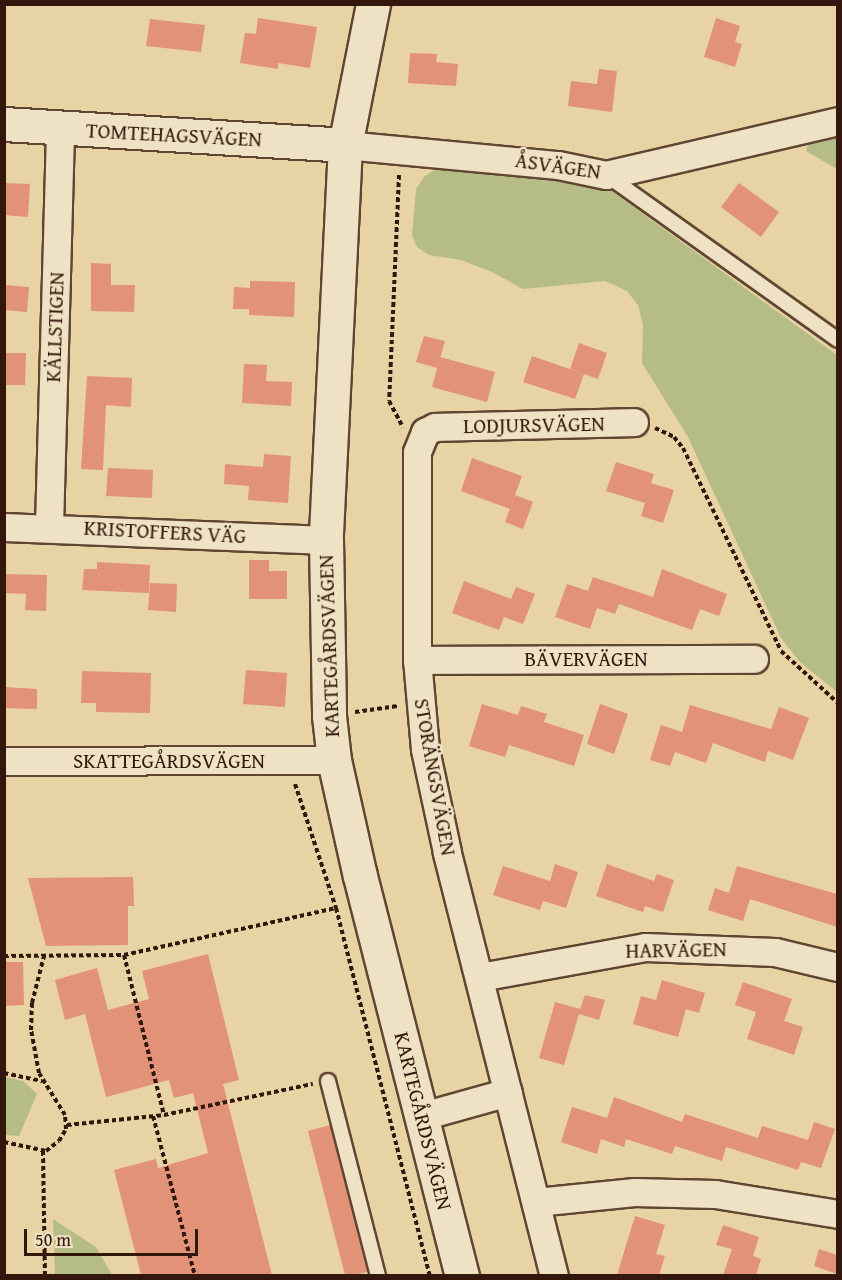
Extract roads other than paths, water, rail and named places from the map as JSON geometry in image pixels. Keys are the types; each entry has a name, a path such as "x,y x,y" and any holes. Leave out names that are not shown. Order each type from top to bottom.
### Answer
{"street":[{"name":"KARTEGÅRDSVÄGEN","path":"374,4 345,145 326,540 334,760 462,1275"},
{"name":"ÅSVÄGEN","path":"345,145 585,168 606,175 837,121"},
{"name":"TOMTEHAGSVÄGEN","path":"4,124 345,145"},
{"name":"KÄLLSTIGEN","path":"49,526 60,129"},
{"name":"LODJURSVÄGEN","path":"427,434 634,422"},
{"name":"STORÄNGSVÄGEN","path":"427,434 417,660 425,749 555,1275"},
{"name":"KRISTOFFERS VÄG","path":"4,527 49,526 326,540"},
{"name":"BÄVERVÄGEN","path":"417,660 754,658"},
{"name":"SKATTEGÅRDSVÄGEN","path":"4,761 334,760"},
{"name":"HARVÄGEN","path":"480,977 645,946 775,952 837,967"},
{"path":"422,1116 508,1092"},
{"path":"536,1202 634,1192 693,1194 759,1200 837,1214"}],"lane":[{"path":"606,175 837,340"},
{"path":"328,1081 378,1275"}]}
